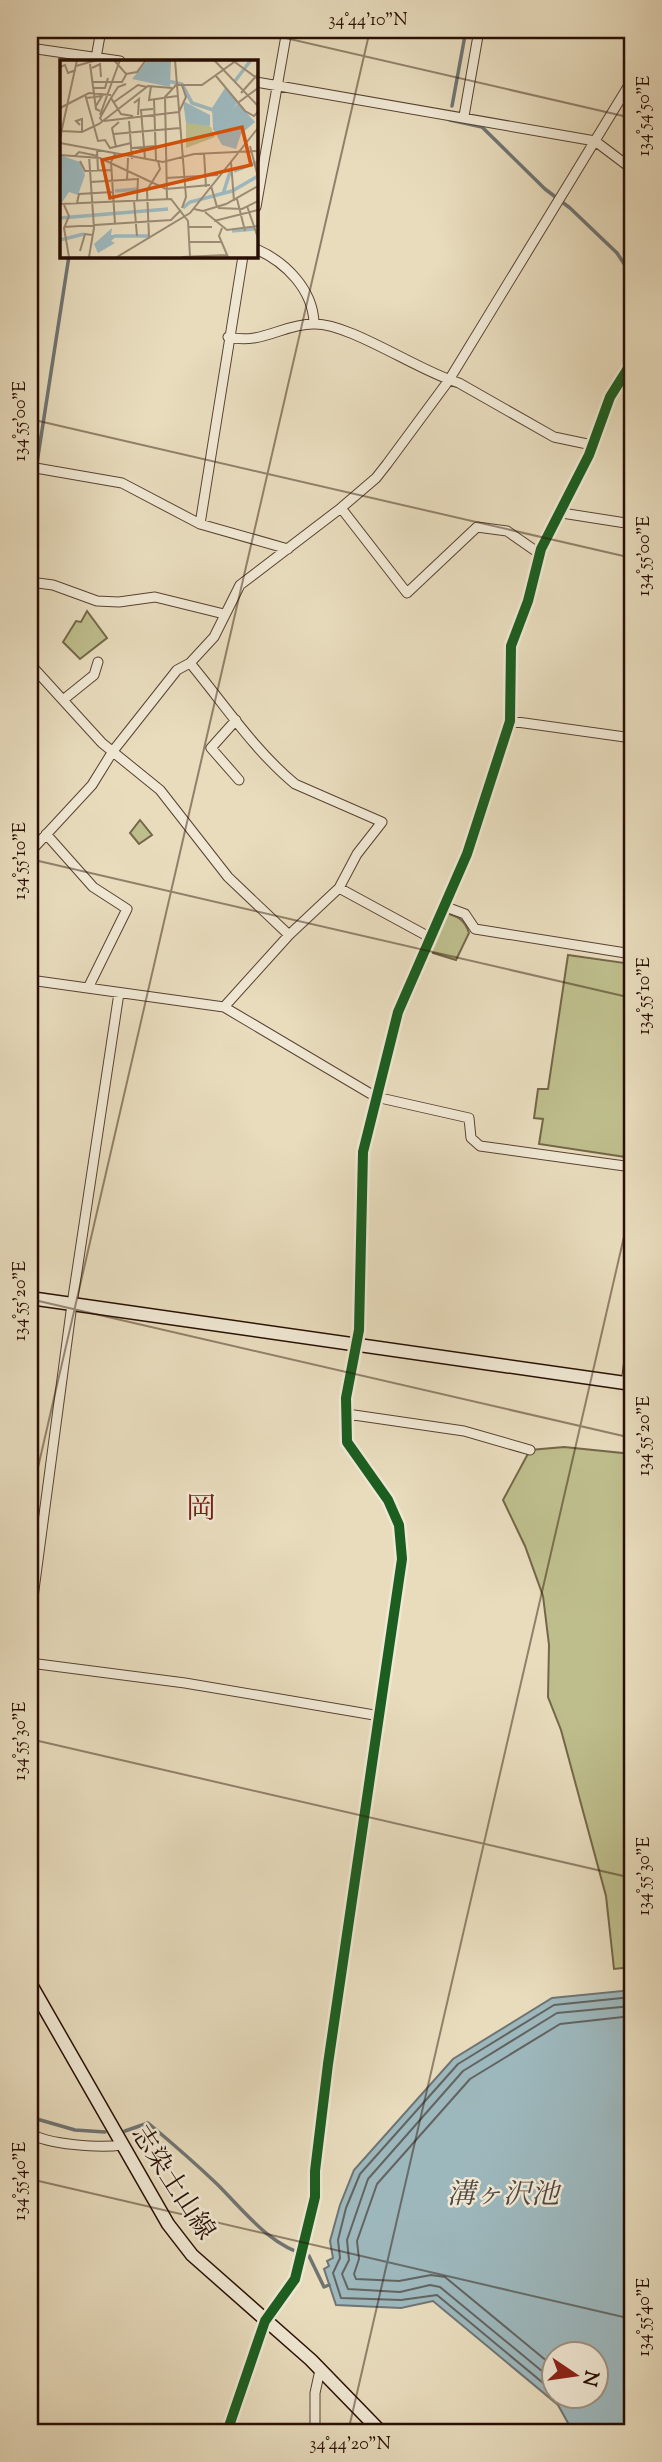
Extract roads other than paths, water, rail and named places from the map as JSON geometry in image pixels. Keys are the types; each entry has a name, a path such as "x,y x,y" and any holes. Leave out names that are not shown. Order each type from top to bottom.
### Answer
{"street":[{"path":"96,58 101,30"},
{"path":"257,201 287,30"},
{"path":"464,116 479,30"},
{"path":"30,48 112,60"},
{"path":"30,852 92,785 113,751 177,670 190,663 215,637 240,585 376,478 449,380 632,80"},
{"path":"257,82 464,116 595,141 632,169"},
{"path":"257,250 281,263 306,290 314,323"},
{"path":"200,524 243,257"},
{"path":"228,337 244,341 314,323 359,337 459,383 554,436 592,445"},
{"path":"227,2432 265,2322 295,2279 315,2197 315,2171 328,2064 402,1559 399,1525 388,1500 347,1443 346,1398 357,1343 362,1272 363,1152 398,1012 467,854 510,721 511,646 528,601 540,554 562,513 610,397 632,362"},
{"path":"30,480 31,467 122,483 200,524 288,549"},
{"path":"341,508 407,593 477,527 507,531 540,554"},
{"path":"562,513 632,524"},
{"path":"30,582 53,586 97,601 120,602 155,597 224,614"},
{"path":"63,700 94,675 98,662"},
{"path":"190,663 256,746 295,784 382,822 357,853 339,888 289,935 224,1007"},
{"path":"30,664 113,751 160,790 228,877 289,935"},
{"path":"236,720 211,748 239,780"},
{"path":"510,721 632,738"},
{"path":"46,834 93,887 127,909 89,988"},
{"path":"339,888 431,938"},
{"path":"446,907 465,914 475,929 632,954"},
{"path":"30,980 224,1007 376,1097 469,1118 471,1138 480,1146 632,1167"},
{"path":"30,1620 72,1304 120,993"},
{"path":"30,1298 629,1383 632,1338"},
{"path":"347,1414 464,1431 530,1450"},
{"path":"30,1663 185,1683 380,1716"},
{"name":"志染土山線","path":"30,1983 168,2224 192,2255 320,2370 381,2432"},
{"path":"30,2133 71,2143 107,2147 122,2145"},
{"path":"315,2432 315,2393 320,2370"}],"water":[{"name":"溝ヶ沢池","path":"632,1990 632,2432 573,2432 561,2410 610,2410 610,2340 540,2340 540,2390 433,2301 401,2308 336,2305 324,2269 329,2266 327,2261 333,2258 330,2241 354,2170 453,2059 552,1998"}],"waterway":[{"path":"452,106 466,30"},
{"path":"450,120 482,127 545,189 570,208 617,253 632,276"},
{"path":"30,508 69,257"},
{"path":"30,2117 75,2130 105,2132"},
{"path":"125,2131 148,2123 209,2176 270,2236 309,2256 324,2287 329,2285"}],"district":[{"name":"岡","path":"201,1508"}]}
